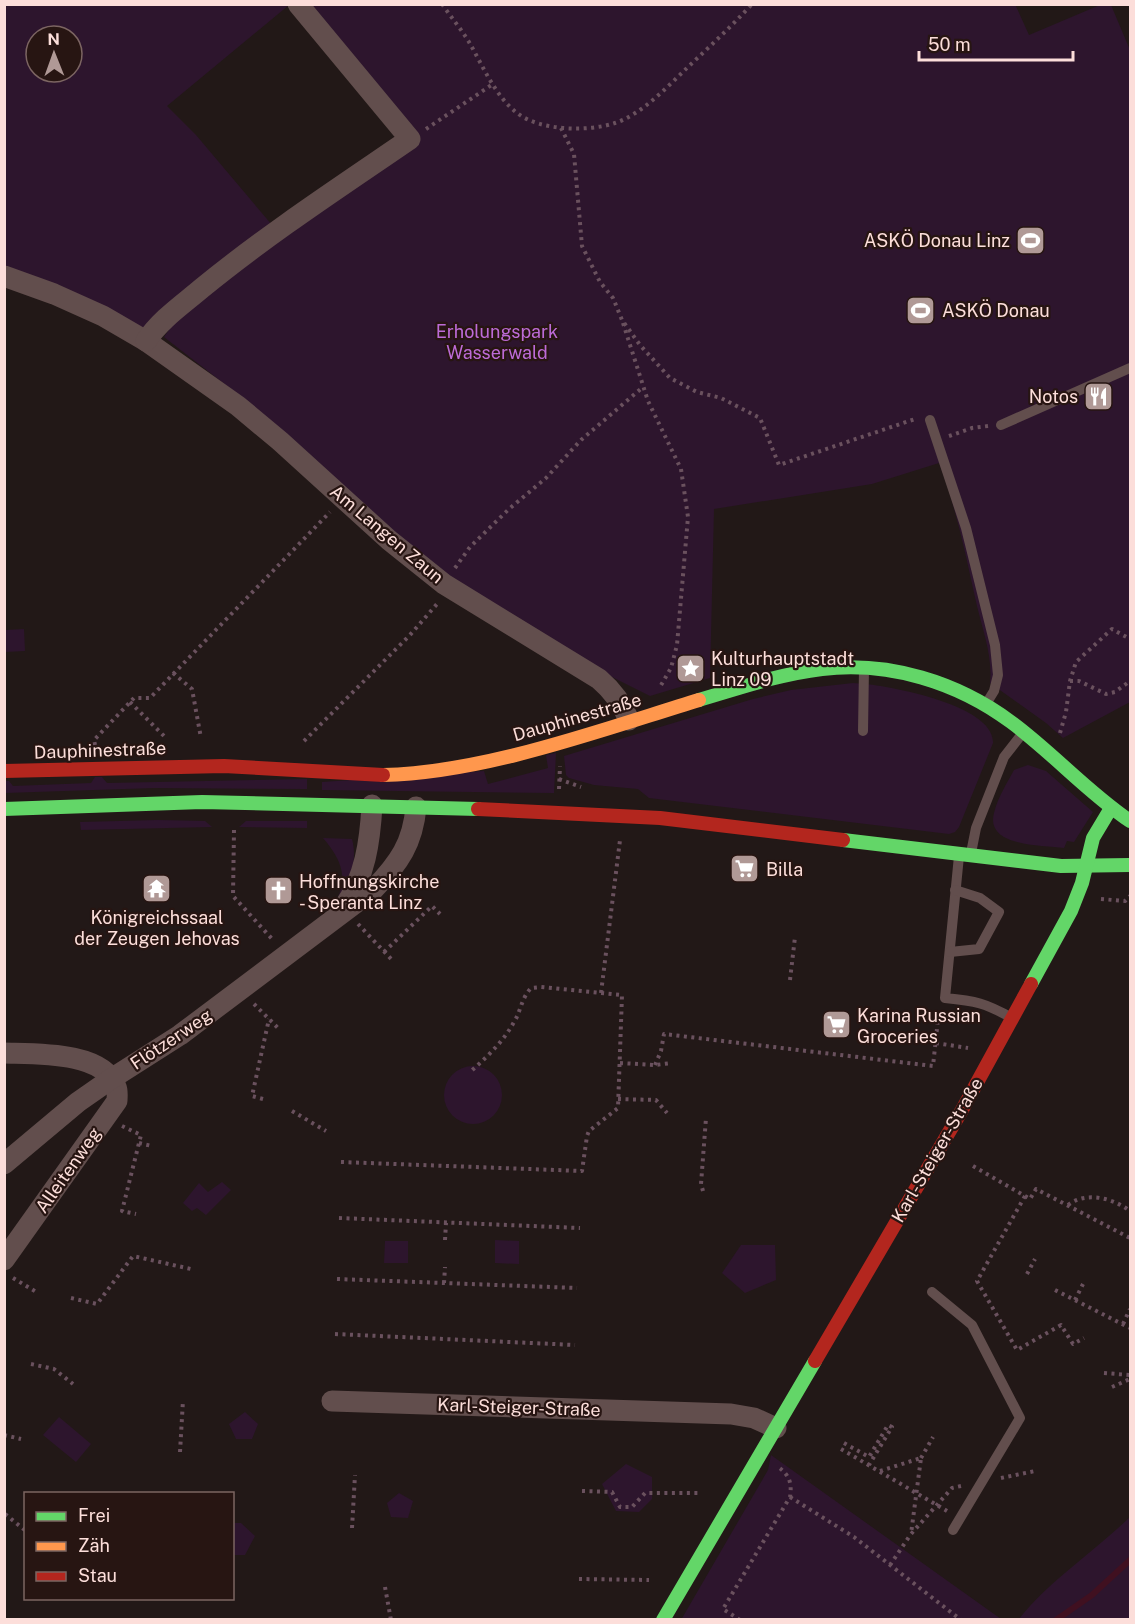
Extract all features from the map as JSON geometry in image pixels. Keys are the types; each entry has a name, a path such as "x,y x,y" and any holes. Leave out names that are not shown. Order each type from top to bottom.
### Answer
{"street":[{"path":"150,335 216,277 277,231 410,139 298,4"},
{"name":"Am Langen Zaun","path":"4,276 54,294 150,335 304,463 442,592 599,679 613,691 624,707 629,720"},
{"name":"Dauphinestraße","path":"4,771 207,766 275,768 357,776 408,773 456,767 508,755 765,681 818,670 864,667 900,671 929,679 986,705 1024,731 1111,808 1131,820"},
{"path":"4,809 202,802 372,805 588,813 660,818 1086,867 1131,865"},
{"name":"Flötzerweg","path":"347,919 354,892 364,868 372,805"},
{"name":"Flötzerweg","path":"4,1164 78,1102 111,1078 180,1035 347,919 394,869 410,838 416,807"},
{"path":"1086,867 1093,838 1111,808"},
{"name":"Karl-Steiger-Straße","path":"663,1620 962,1110 1071,911 1086,867"},
{"path":"4,1053 75,1058 100,1067 111,1078"},
{"name":"Alleitenweg","path":"8,1268 117,1101 117,1087 111,1078"},
{"name":"Karl-Steiger-Straße","path":"332,1401 731,1414 754,1418 776,1428"}],"lane":[{"path":"1001,425 1131,368"},
{"path":"930,420 966,528 995,645 998,675 994,691 986,705"},
{"path":"863,731 864,667"},
{"path":"1012,1018 973,1000 945,998 956,890 965,854 1004,757 1024,731"},
{"path":"950,952 979,949 999,912 980,898 956,890"},
{"path":"932,1292 972,1325 1020,1418 953,1530"}],"path":[{"path":"442,4 468,40 493,84 518,114 541,124 561,128 587,128 614,123 632,114 663,91 752,4"},
{"path":"410,139 493,84"},
{"path":"561,128 574,154 582,246 600,282 613,298 648,401 681,469 688,517 677,645 671,668 660,688"},
{"path":"622,320 640,345 670,378 697,392 721,398 760,418 778,465 916,418 930,420"},
{"path":"304,741 410,635 442,592 470,547 509,509 546,478 581,440 643,387"},
{"path":"937,441 972,428 1001,425"},
{"path":"95,768 94,741 134,698 150,698 330,511"},
{"path":"1058,739 1076,662 1112,628 1131,639"},
{"path":"173,673 192,689 201,738"},
{"path":"1070,681 1079,681 1106,694 1115,692 1131,681"},
{"path":"130,702 166,738"},
{"path":"559,795 561,760"},
{"path":"560,779 592,791"},
{"path":"234,830 236,879 233,896 249,911 276,944"},
{"path":"601,993 620,840"},
{"path":"1101,900 1125,901 1131,896"},
{"path":"384,952 432,906 440,914"},
{"path":"347,919 393,961"},
{"path":"790,980 795,937"},
{"path":"341,1162 582,1171 589,1131 618,1108 622,995 531,988 521,1002 514,1023 497,1047 470,1072"},
{"path":"250,999 279,1029"},
{"path":"655,1065 661,1051 664,1034 933,1066 939,1009"},
{"path":"263,1099 252,1096 269,1019"},
{"path":"936,1043 976,1049 991,1057"},
{"path":"620,1063 655,1065 672,1063"},
{"path":"618,1099 656,1100 667,1113"},
{"path":"292,1111 326,1131"},
{"path":"703,1191 701,1184 706,1118"},
{"path":"119,1124 141,1135 122,1211 136,1214"},
{"path":"139,1143 152,1146"},
{"path":"973,1166 1030,1199 1036,1189 1131,1238"},
{"path":"1025,1196 977,1281 1017,1350 1061,1325 1072,1344 1083,1338"},
{"path":"1067,1205 1079,1198 1106,1199 1119,1203 1131,1212"},
{"path":"339,1218 580,1228"},
{"path":"445,1240 446,1223"},
{"path":"71,1298 97,1304 133,1256 190,1269"},
{"path":"1027,1274 1035,1259"},
{"path":"444,1267 444,1283"},
{"path":"8,1268 38,1293"},
{"path":"337,1279 577,1288"},
{"path":"1075,1300 1083,1284"},
{"path":"1055,1290 1131,1328"},
{"path":"1123,1324 1131,1310"},
{"path":"335,1334 575,1345"},
{"path":"31,1364 54,1369 73,1384"},
{"path":"1104,1373 1131,1375"},
{"path":"1112,1387 1131,1379"},
{"path":"180,1452 183,1400"},
{"path":"844,1443 869,1457 888,1425 892,1427 869,1465"},
{"path":"4,1435 21,1439"},
{"path":"911,1534 921,1458 933,1437"},
{"path":"841,1449 959,1518"},
{"path":"857,1459 861,1452"},
{"path":"880,1471 921,1458"},
{"path":"741,1620 723,1609 790,1497 792,1486 789,1478 784,1471 772,1464"},
{"path":"352,1528 355,1475"},
{"path":"582,1491 612,1492 620,1507 632,1507 645,1493 699,1494"},
{"path":"790,1497 835,1523 961,1620"},
{"path":"890,1565 911,1534 938,1506"},
{"path":"5,1514 24,1529"},
{"path":"579,1579 649,1580"},
{"path":"385,1587 391,1620"}],"green space":[{"name":"Erholungspark Wasserwald","path":"1015,4 1029,35 1100,5 1111,5 1130,50 1130,702 1063,738 990,683 987,644 956,516 939,463 872,484 714,509 710,678 650,696 606,674 433,566 254,407 164,337 179,315 418,133 306,5"},
{"path":"5,5 289,5 167,106 196,135 272,225 140,332 5,268"},
{"path":"24,629 25,651 5,652 5,630"},
{"path":"853,683 888,687 935,699 976,717 989,729 993,743 955,832 949,834 649,798 638,789 594,785 569,778 566,775 564,756 753,699 791,690"},
{"path":"556,753 554,793 322,790 322,782 484,771 488,784 548,768 546,755"},
{"path":"1028,765 1046,771 1093,812 1074,842 1067,841 1064,848 1017,842 998,832 994,824 994,813 998,801 1014,770"},
{"path":"95,777 102,777 107,783 307,779 307,789 154,788 5,793 4,781 9,781 13,786 91,783"},
{"path":"205,821 212,827 81,830 80,822"},
{"path":"246,821 307,821 307,828 239,827"},
{"path":"323,838 352,839 354,848 351,875 344,892 333,906 341,888 342,870 335,854"},
{"path":"473,1066 484,1068 497,1079 502,1095 500,1106 489,1119 473,1124 462,1122 449,1111 444,1095 446,1084 457,1071"},
{"path":"222,1182 231,1190 206,1215 197,1208 192,1211 183,1203 199,1183 208,1192"},
{"path":"495,1240 519,1241 519,1264 495,1263"},
{"path":"385,1241 408,1241 408,1263 384,1263"},
{"path":"741,1245 775,1245 776,1280 745,1293 722,1273"},
{"path":"245,1412 258,1424 252,1439 236,1439 229,1424"},
{"path":"59,1417 91,1444 76,1462 43,1435"},
{"path":"771,1455 1001,1619 681,1620 768,1470"},
{"path":"626,1464 652,1477 652,1499 639,1512 616,1511 602,1484"},
{"path":"399,1493 413,1501 408,1518 391,1517 387,1503"},
{"path":"1130,1517 1130,1619 1019,1619 1058,1579"},
{"path":"234,1523 241,1523 255,1536 245,1555 234,1555"}],"waterway":[{"path":"1056,1620 1092,1595 1130,1560"}],"traffic: fast":[{"path":"699,700 775,678 822,669 872,668 921,678 968,696 1011,722 1099,798 1130,821"},
{"path":"4,809 202,802 478,809"},
{"path":"1031,984 1071,911 1082,883 1093,838 1111,808"},
{"path":"843,840 1061,866 1130,865"},
{"path":"663,1620 815,1361"}],"traffic: slow":[{"path":"383,775 461,767 502,758 699,700"}],"traffic: jam":[{"path":"4,771 224,766 383,775"},
{"path":"478,809 660,818 843,840"},
{"path":"815,1361 962,1110 1031,984"}],"place":[{"name":"ASKÖ Donau Linz","path":"1031,240"},
{"name":"ASKÖ Donau","path":"921,310"},
{"name":"Notos","path":"1099,396"},
{"name":"Kulturhauptstadt Linz 09","path":"690,668"},
{"name":"Billa","path":"745,869"},
{"name":"Königreichssaal der Zeugen Jehovas","path":"157,888"},
{"name":"Hoffnungskirche - Speranta Linz","path":"278,891"},
{"name":"Karina Russian Groceries","path":"836,1025"}]}
